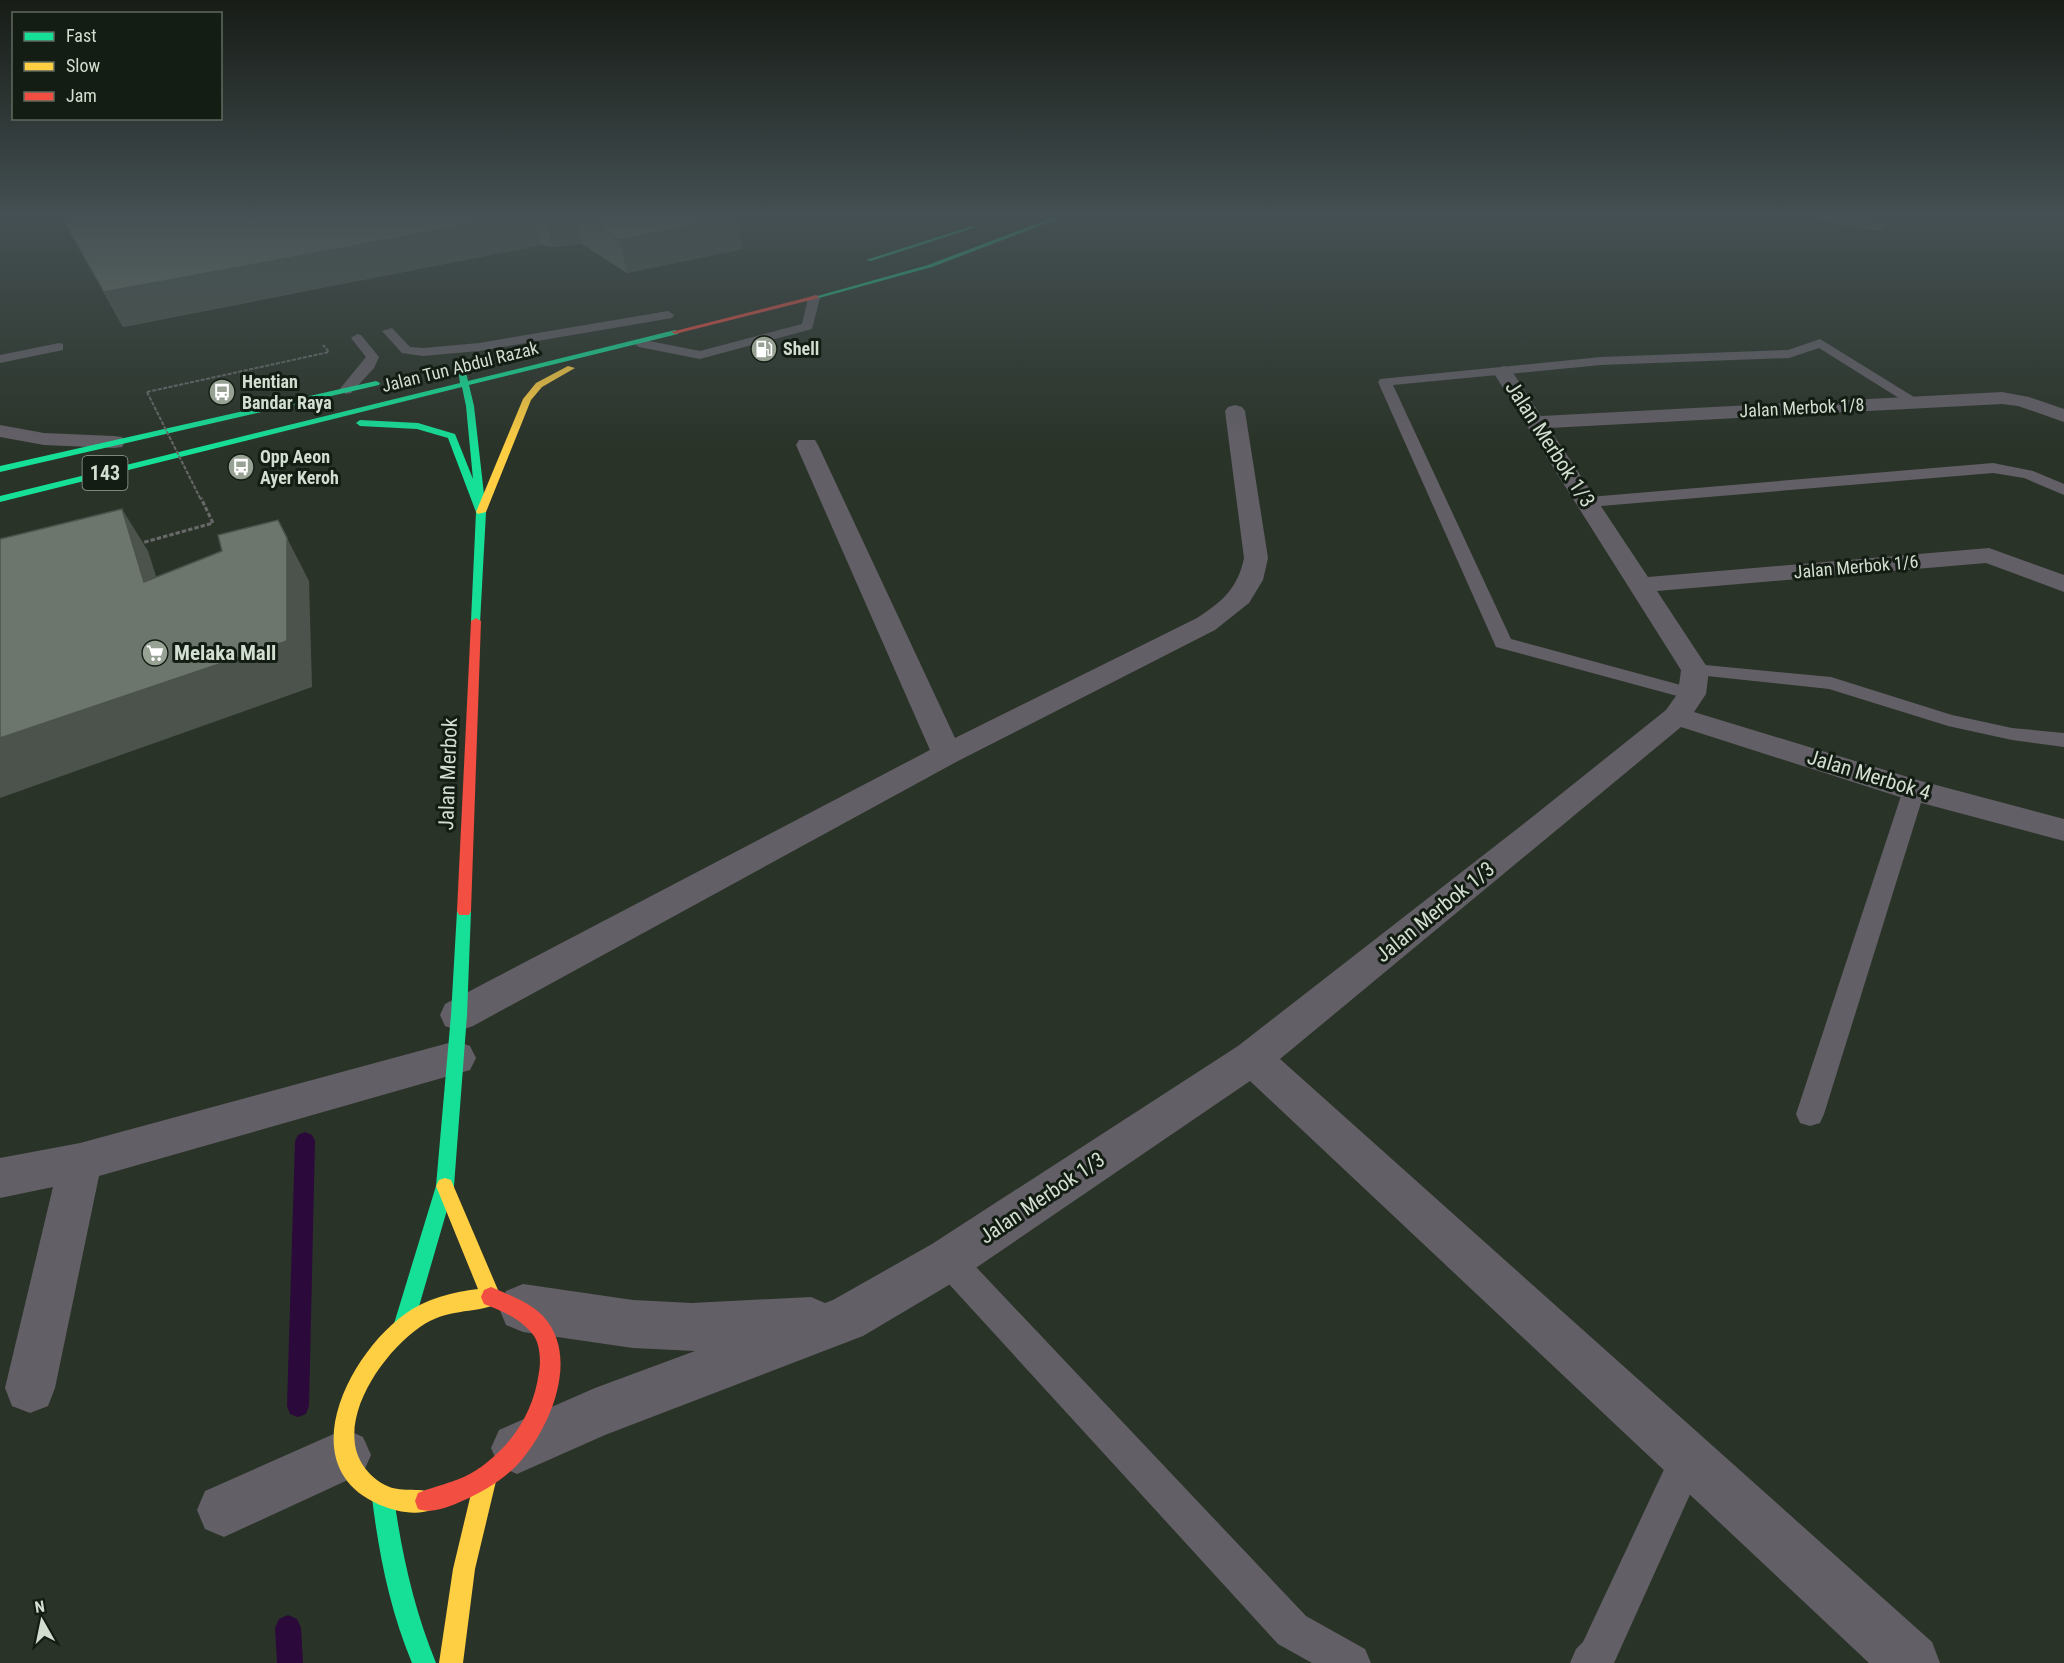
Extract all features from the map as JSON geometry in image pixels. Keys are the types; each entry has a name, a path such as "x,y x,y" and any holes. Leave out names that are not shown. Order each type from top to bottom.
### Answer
{"main road":[{"name":"Jalan Tun Abdul Razak","path":"0,499 639,343 830,294"},
{"name":"Jalan Tun Abdul Razak","path":"455,365 674,314"},
{"path":"481,512 527,399 539,385 608,350"},
{"name":"Jalan Merbok","path":"403,1327 445,1186 459,1015 481,512 466,384 455,365"},
{"name":"Jalan Tun Abdul Razak","path":"0,469 388,381"},
{"path":"209,447 360,423 402,423 432,428 452,436 481,512"},
{"name":"Jalan Merbok","path":"445,1186 507,1302"},
{"path":"451,1663 457,1605 468,1539 501,1463 539,1417 550,1383 551,1352 542,1326 507,1302 462,1299 432,1310 403,1327 375,1355 355,1387 343,1422 345,1455 357,1481 383,1498 415,1503 452,1495 501,1463"},
{"path":"383,1498 393,1575 406,1626 424,1663"}],"street":[{"name":"Jalan Merbok 1/3","path":"501,1463 595,1413 846,1319 948,1260 1252,1058 1543,826 1687,693 1642,585 1503,372"},
{"name":"Jalan Merbok 1/8","path":"1536,422 2002,398 2022,401 2064,416"},
{"path":"459,1015 947,754 1206,624 1229,609 1246,594 1254,575 1256,558 1235,411"},
{"path":"0,431 44,439 114,442"},
{"path":"807,445 947,754"},
{"name":"Jalan Merbok 1/6","path":"1642,585 1989,555 2064,584"},
{"name":"Jalan Merbok 4","path":"1687,693 1914,790 2064,830"},
{"path":"0,1178 80,1162 456,1058"},
{"path":"1252,1058 1911,1663"},
{"path":"30,1388 80,1162"},
{"name":"Jalan Merbok 1/3","path":"507,1302 633,1324 692,1327 846,1319"},
{"path":"224,1510 345,1455"}],"lane":[{"path":"639,343 700,355 808,326 814,298"},
{"path":"388,331 406,350 445,351 674,314"},
{"path":"346,390 369,365 372,357 357,338"},
{"path":"1915,402 1820,344 1789,354 1601,361 1385,382 1503,643 1687,693 1831,683 1948,720 2012,734 2064,740"},
{"path":"0,359 59,347"},
{"path":"1589,502 1993,468 2028,474 2064,490"},
{"path":"1810,1114 1914,790"},
{"path":"948,1260 1292,1630 1351,1663"},
{"path":"1590,1663 1597,1656 1688,1459"}],"path":[{"path":"130,546 213,523 147,392 329,352"}],"building":[{"path":"122,509 144,582 222,551 218,535 278,520 287,538 287,641 0,738 0,539"}],"waterway":[{"path":"298,1406 305,1141"},
{"path":"288,1628 290,1663"}],"traffic: fast":[{"path":"817,297 829,294"},
{"path":"0,499 675,332"},
{"path":"460,364 470,406 481,512 476,621"},
{"path":"0,469 376,383"},
{"path":"360,423 418,426 452,436 481,512"},
{"path":"403,1327 445,1186 459,1015 464,911"},
{"path":"383,1498 402,1603 424,1663"}],"traffic: slow":[{"path":"481,512 527,399 539,385 571,368"},
{"path":"445,1186 491,1297"},
{"path":"426,1501 392,1499 363,1482 349,1463 344,1442 345,1418 353,1395 365,1372 396,1334 413,1320 432,1310 461,1301 491,1297"},
{"path":"451,1663 464,1569 486,1477"}],"traffic: jam":[{"path":"675,332 817,297"},
{"path":"464,911 476,621"},
{"path":"426,1501 472,1486 511,1455 539,1415 547,1391 550,1362 543,1332 524,1313 491,1297"}],"place":[{"name":"Shell","path":"764,349"},
{"name":"Hentian Bandar Raya","path":"222,392"},
{"name":"Opp Aeon Ayer Keroh","path":"241,467"},
{"name":"Melaka Mall","path":"155,653"}]}
